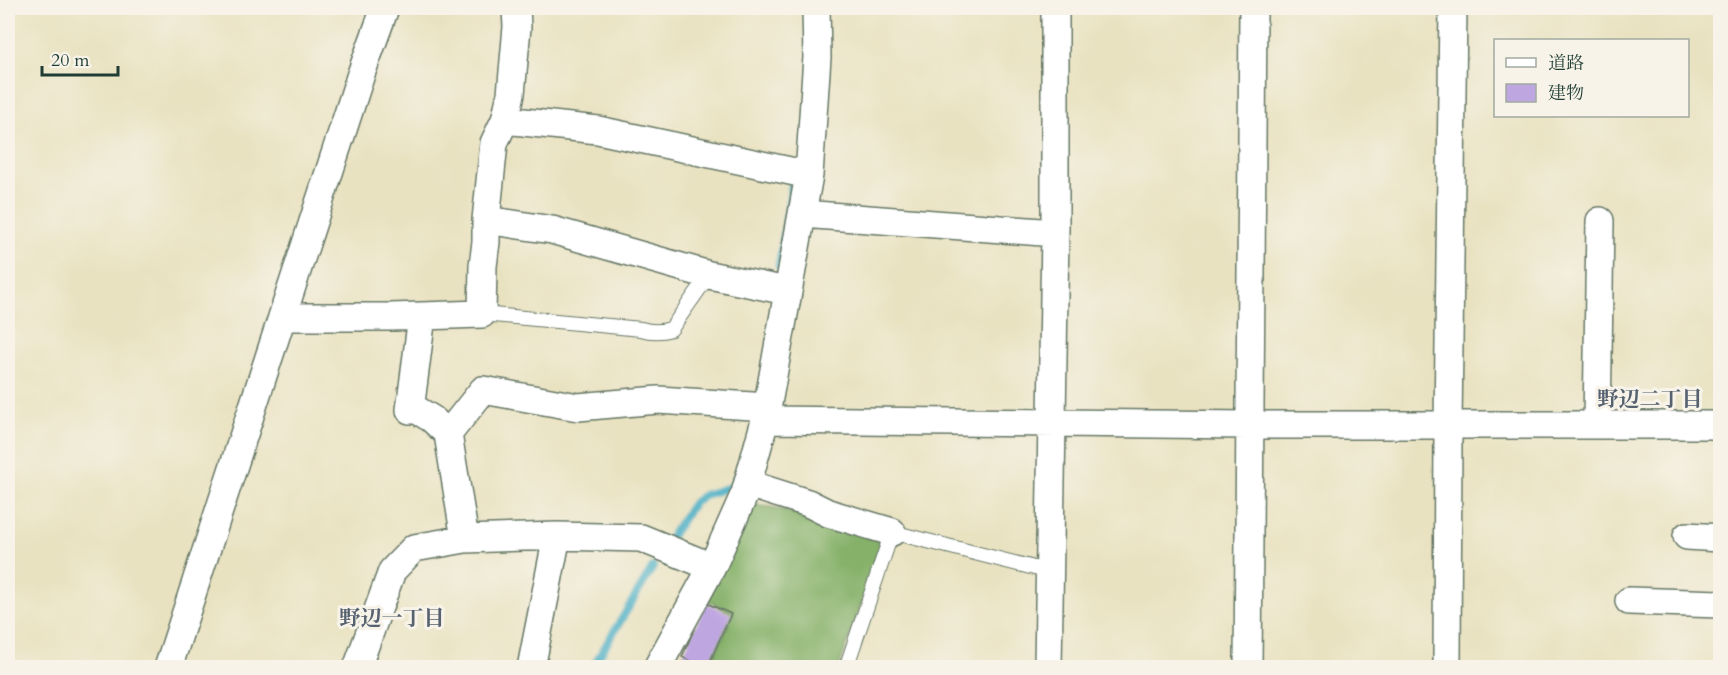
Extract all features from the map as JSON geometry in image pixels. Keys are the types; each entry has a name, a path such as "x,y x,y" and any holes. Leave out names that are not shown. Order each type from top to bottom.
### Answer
{"street":[{"path":"168,668 361,74 385,8"},
{"path":"282,317 482,314 486,220 494,143 506,120 511,94 517,27 516,8"},
{"path":"657,668 712,567 748,484 767,414 808,175 817,57 816,8"},
{"path":"1048,668 1055,233 1055,8"},
{"path":"1248,668 1253,8"},
{"path":"1447,668 1453,8"},
{"path":"506,120 598,130 808,175"},
{"path":"802,214 1055,233"},
{"path":"486,220 552,230 708,274 787,291"},
{"path":"1598,425 1600,221"},
{"path":"422,316 410,410 417,410 425,415 448,434 465,539"},
{"path":"448,434 483,390 578,407 658,400 767,414 1249,425 1720,425"},
{"path":"748,484 828,513 892,532"},
{"path":"357,668 392,572 414,548 465,539 557,536 641,538 712,567"},
{"path":"531,668 557,536"},
{"path":"1687,536 1720,538"},
{"path":"1629,601 1720,604"}],"lane":[{"path":"482,314 641,329 651,332 666,331 671,329 708,274"},
{"path":"846,668 892,532 1050,572"}],"green space":[{"path":"751,503 790,511 881,540 882,546 839,667 709,667 733,613 707,601"}],"building":[{"path":"706,603 731,614 707,668 704,668 682,657"}],"waterway":[{"path":"779,266 792,185"},
{"path":"669,539 694,502 704,495 734,486 736,478"},
{"path":"592,668 653,567"}],"district":[{"name":"野辺二丁目","path":"1650,399"},
{"name":"野辺一丁目","path":"392,618"}]}
